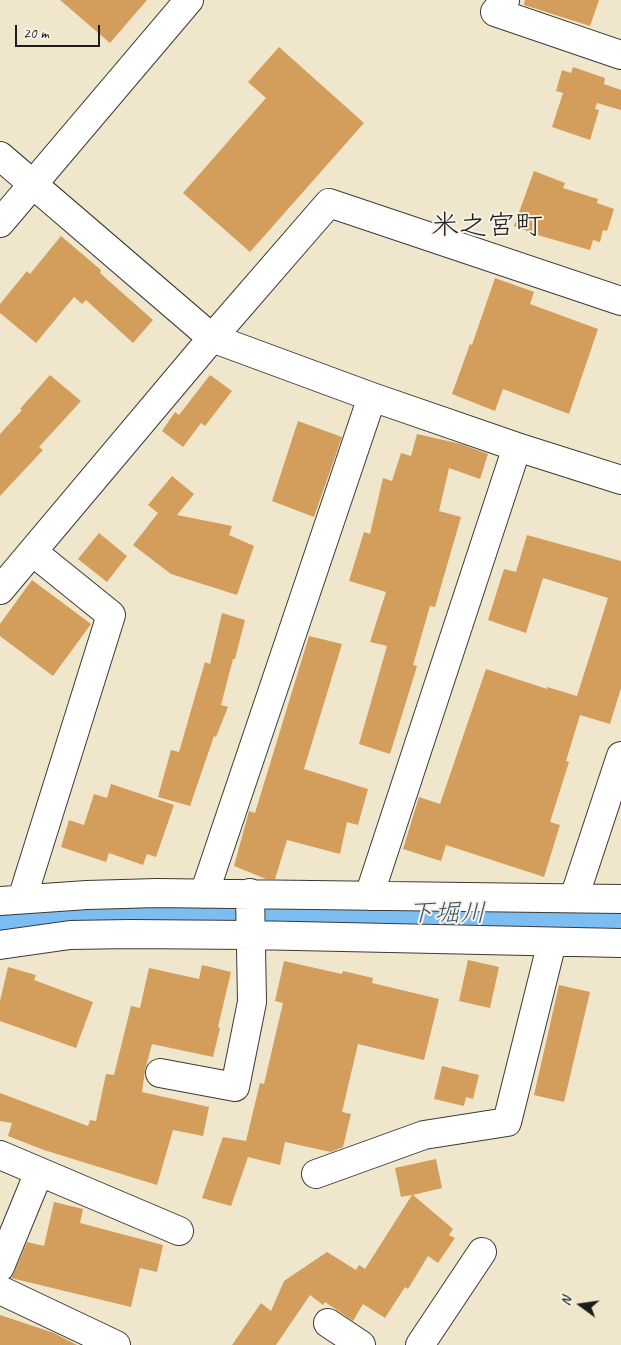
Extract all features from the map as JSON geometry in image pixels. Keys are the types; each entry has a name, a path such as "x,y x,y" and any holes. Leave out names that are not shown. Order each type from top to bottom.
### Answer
{"street":[{"path":"0,222 189,0"},
{"path":"505,0 495,12 621,55"},
{"path":"0,156 212,338 372,397 517,447 621,480"},
{"path":"0,590 212,338 329,203 621,301"},
{"path":"204,894 372,397"},
{"path":"369,896 517,447"},
{"path":"33,552 111,615 11,900 87,895 204,894 621,899"},
{"path":"574,898 621,756"},
{"path":"160,1073 235,1087 252,1002 250,894"},
{"path":"0,945 70,935 250,935 621,943"},
{"path":"316,1174 424,1135 507,1122 552,942"},
{"path":"0,1156 179,1232"},
{"path":"0,1267 39,1172"},
{"path":"420,1345 482,1252"},
{"path":"0,1290 116,1345"},
{"path":"328,1323 361,1345"}],"building":[{"path":"60,0 147,0 110,43"},
{"path":"525,0 599,0 590,26 524,5"},
{"path":"279,47 364,123 250,252 183,193 266,98 248,82"},
{"path":"573,67 605,78 604,84 621,90 621,110 597,103 595,109 599,110 590,140 552,127 563,93 556,91 562,70 571,73"},
{"path":"534,171 565,183 563,188 598,199 597,203 614,209 607,231 603,230 600,242 593,240 590,250 514,226"},
{"path":"61,236 101,270 100,273 153,320 133,343 86,300 82,304 74,297 36,343 0,313 0,304 27,271 30,274"},
{"path":"495,278 534,292 530,304 598,329 569,414 503,389 495,411 452,394 470,344 472,345"},
{"path":"50,375 81,401 39,447 43,450 0,496 0,434"},
{"path":"210,375 232,391 205,426 201,423 183,447 162,431 175,412 179,415"},
{"path":"298,421 342,437 314,517 272,501"},
{"path":"417,434 461,444 488,454 480,479 449,468 439,511 461,517 435,607 430,606 413,665 417,666 390,754 359,744 387,646 370,642 386,592 349,581 364,532 370,534 383,478 392,481 401,453 411,456"},
{"path":"172,476 194,494 177,515 232,526 229,535 254,546 237,595 171,574 133,545 158,513 148,505"},
{"path":"99,533 127,556 107,582 78,559"},
{"path":"527,535 621,561 621,688 610,724 580,715 566,761 569,762 550,822 560,825 544,877 446,845 441,861 403,849 419,797 440,804 486,669 547,689 547,687 577,696 608,598 543,578 526,633 488,620 504,569 516,572"},
{"path":"32,580 91,624 53,676 0,636 0,624"},
{"path":"222,613 245,620 221,705 228,707 216,737 214,736 190,806 158,797 171,750 179,752 205,662 210,664"},
{"path":"309,636 342,644 304,769 368,789 358,825 347,822 340,854 287,840 275,879 266,879 234,866 249,811 255,813"},
{"path":"111,784 174,805 156,857 147,854 143,865 109,853 106,862 61,847 69,820 84,825 94,794 107,798"},
{"path":"468,960 499,967 490,1008 459,1001"},
{"path":"284,961 342,974 343,971 373,978 372,983 439,999 424,1060 358,1044 342,1112 351,1114 343,1147 331,1152 285,1142 280,1165 248,1157 231,1206 202,1198 223,1137 246,1141 260,1083 264,1084 283,1003 275,1001"},
{"path":"202,965 231,972 213,1057 152,1044 145,1070 142,1092 209,1107 203,1136 173,1130 157,1185 44,1150 8,1136 12,1123 0,1121 0,1093 88,1126 90,1120 96,1121 106,1074 114,1075 131,1006 140,1008 149,968 199,979"},
{"path":"8,967 36,975 34,980 93,1002 76,1048 0,1021 0,1001"},
{"path":"559,985 590,992 564,1102 534,1095"},
{"path":"442,1066 479,1075 473,1099 466,1097 464,1106 434,1099"},
{"path":"436,1159 442,1188 413,1195 453,1229 449,1235 455,1238 438,1263 428,1256 408,1289 405,1287 385,1318 363,1304 353,1321 325,1302 323,1305 310,1295 276,1345 232,1345 261,1303 271,1311 284,1281 327,1252 356,1270 359,1265 365,1269 412,1195 401,1197 395,1168"},
{"path":"54,1202 83,1209 80,1223 163,1245 157,1272 140,1268 131,1307 11,1278 27,1242 44,1246"},
{"path":"0,1315 54,1333 77,1345 0,1345"}],"waterway":[{"name":"下堀川","path":"0,921 65,913 227,913"},
{"name":"下堀川","path":"273,913 621,915"}],"district":[{"name":"米之宮町","path":"487,227"}]}
